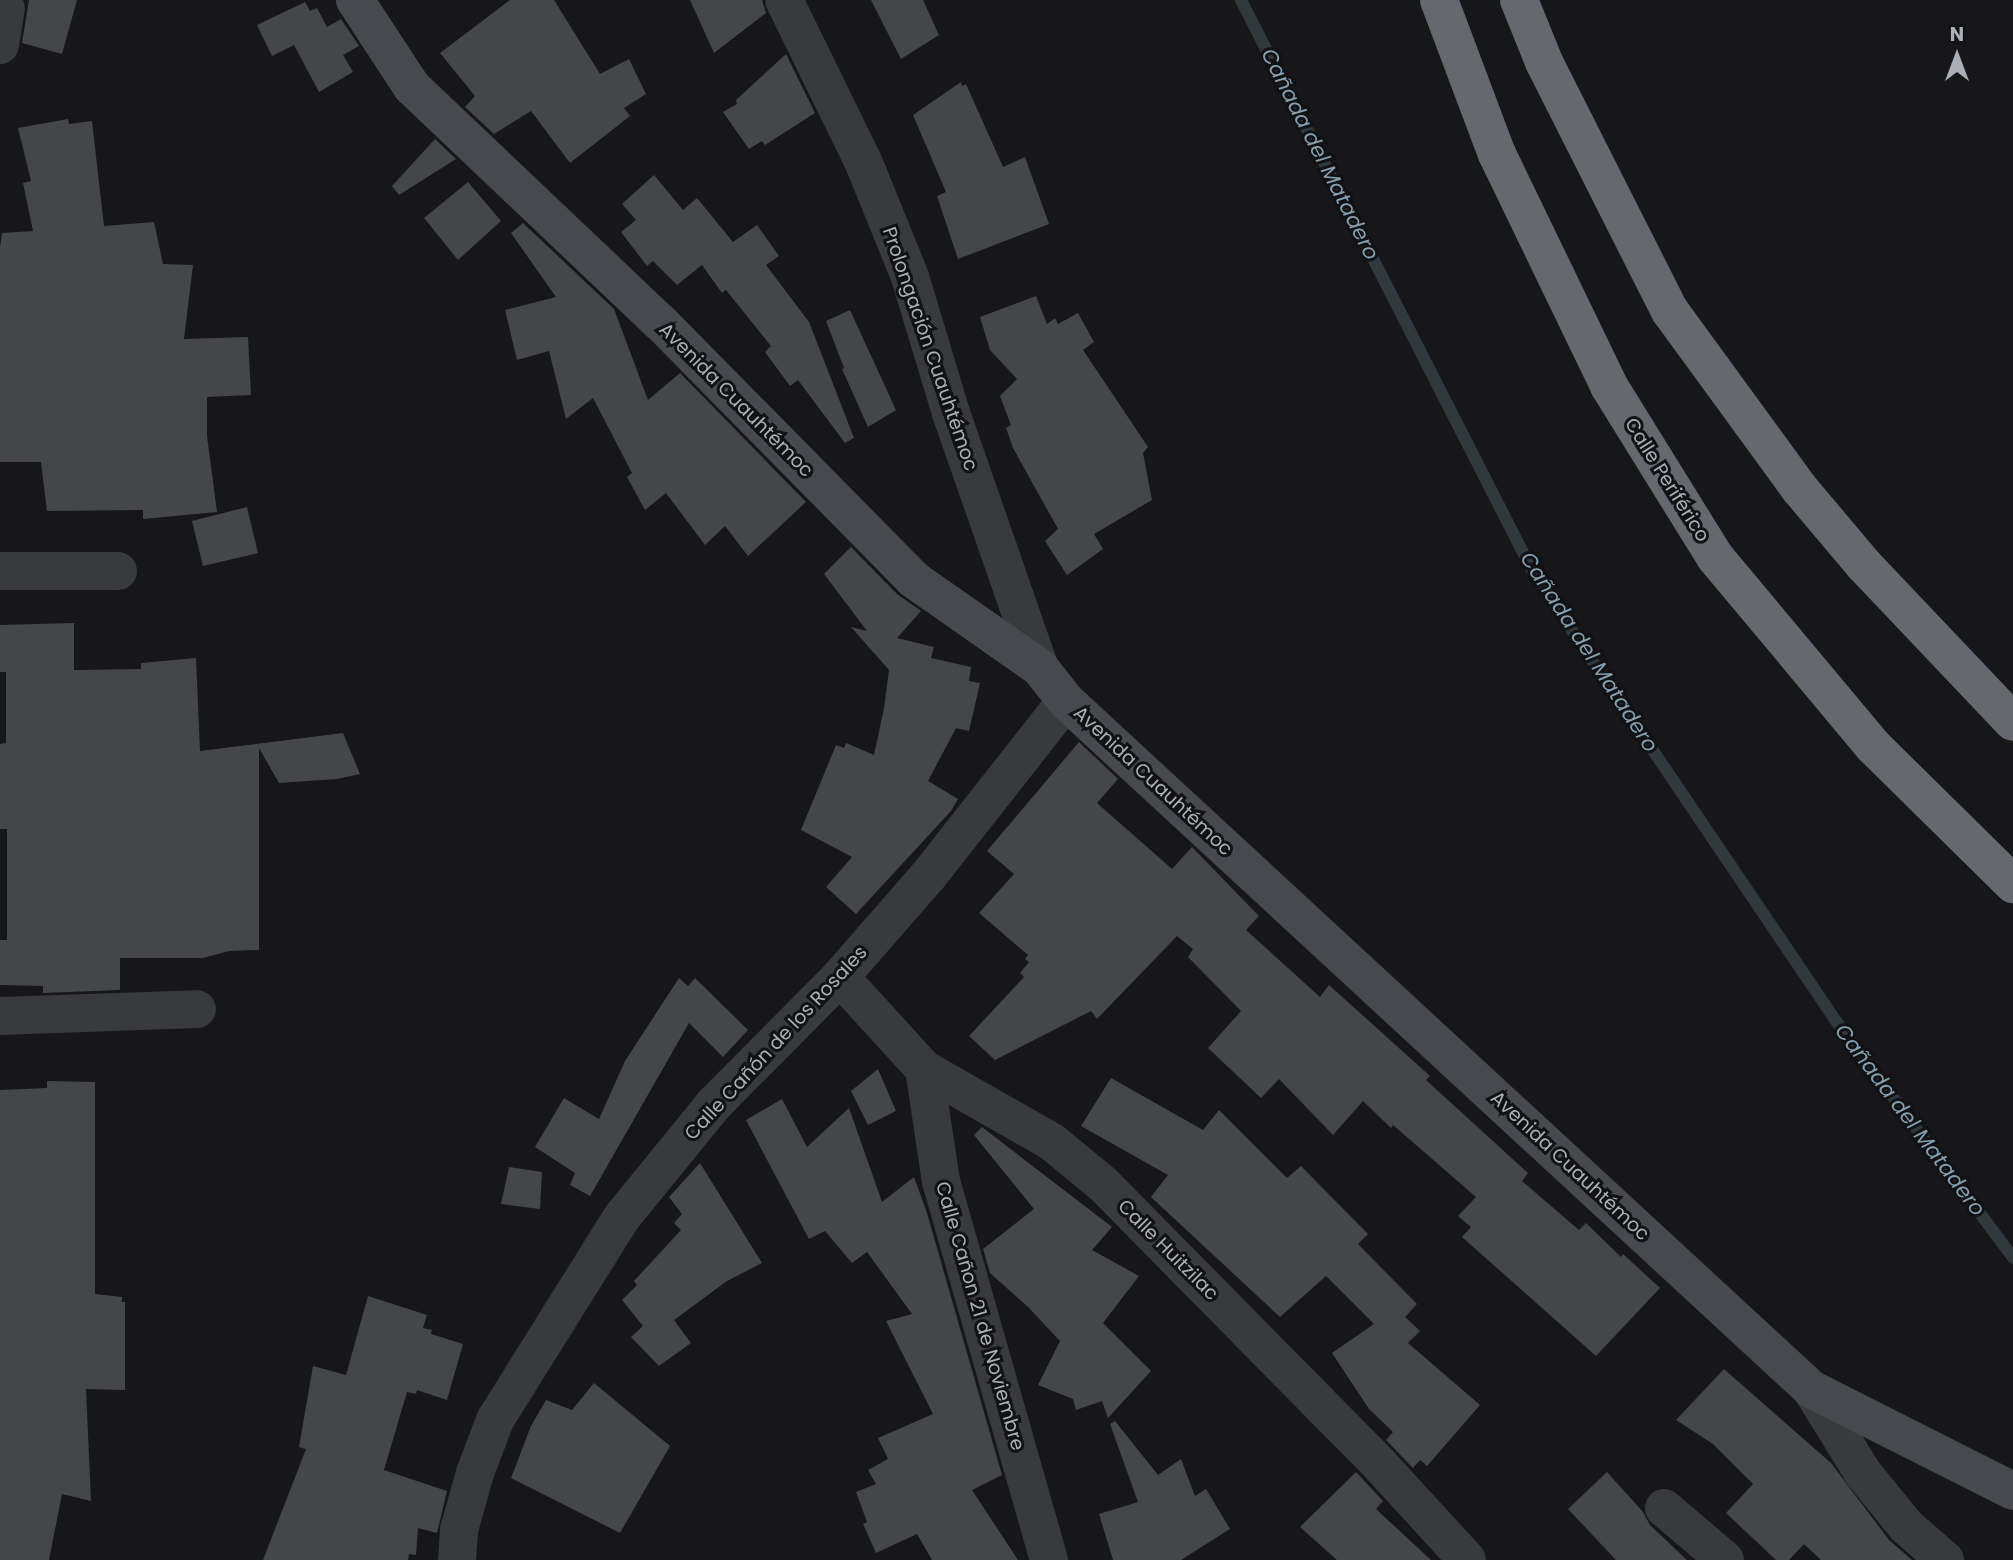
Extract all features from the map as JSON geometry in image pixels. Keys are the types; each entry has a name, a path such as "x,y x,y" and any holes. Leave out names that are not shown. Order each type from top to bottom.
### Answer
{"highway":[{"name":"Calle Periférico","path":"1439,0 1497,154 1609,386 1715,557 1873,746 2013,884"},
{"path":"1519,0 1544,62 1670,311 1799,488 1864,565 2013,722"}],"street":[{"name":"Avenida Cuauhtémoc","path":"355,0 412,87 660,322 913,579 1040,668 1066,701 1811,1389 2013,1491"},
{"name":"Prolongación Cuauhtémoc","path":"784,0 863,161 910,277 951,413 1040,668"},
{"path":"0,45 6,8"},
{"path":"0,571 118,571"},
{"name":"Calle Cañón de los Rosales","path":"457,1560 459,1530 475,1473 495,1420 622,1217 714,1104 840,977 929,875 1066,701"},
{"name":"Calle Huitzilac","path":"840,977 924,1069 1052,1142 1103,1184 1381,1466 1467,1560"},
{"path":"0,1016 197,1009"},
{"name":"Calle Cañon 21 de Noviembre","path":"924,1069 941,1181 1049,1560"},
{"path":"1811,1389 1863,1473 1906,1526 1945,1560"},
{"path":"1664,1508 1725,1560"}],"building":[{"path":"29,0 77,0 62,54 22,43"},
{"path":"510,0 554,0 600,74 629,59 646,94 624,108 630,116 570,163 531,111 494,134 465,107 475,96 440,53"},
{"path":"690,0 762,0 766,13 714,53"},
{"path":"871,0 923,0 939,35 901,59"},
{"path":"305,2 310,11 317,8 327,27 341,19 359,46 343,55 353,72 319,92 294,45 272,56 257,25"},
{"path":"786,54 815,113 765,145 762,141 749,149 723,112 737,104 736,100"},
{"path":"961,82 962,86 966,84 1003,167 1025,157 1049,224 958,259 937,196 946,192 913,115"},
{"path":"68,119 69,124 92,121 104,226 154,222 163,264 193,265 184,339 248,337 251,395 207,397 207,436 217,512 143,519 143,510 47,511 41,462 0,462 2,233 33,231 23,183 31,181 18,128"},
{"path":"435,139 456,159 399,195 392,186"},
{"path":"654,175 683,210 697,198 733,242 757,225 779,256 766,265 809,322 854,438 845,443 798,380 790,386 765,352 771,346 726,290 722,293 702,265 677,285 653,261 647,266 621,232 636,220 622,204"},
{"path":"468,182 501,221 458,260 424,218"},
{"path":"523,223 614,309 648,400 680,373 806,502 748,556 725,526 705,545 666,493 645,510 627,477 632,473 593,398 566,419 549,351 517,360 505,310 556,297 511,233"},
{"path":"1036,296 1047,324 1055,318 1058,324 1078,313 1094,342 1083,350 1148,447 1143,453 1152,500 1094,534 1103,549 1067,575 1045,541 1058,529 1013,448 1006,428 1011,425 1000,396 1017,379 990,350 980,317"},
{"path":"850,310 896,410 868,427 842,369 844,368 826,321"},
{"path":"247,507 258,553 203,566 192,521"},
{"path":"851,547 897,594 921,611 897,638 934,647 931,658 971,667 969,681 980,683 969,731 956,728 928,781 958,799 951,811 856,914 826,887 852,857 801,830 836,745 844,748 846,743 874,755 884,708 889,670 851,627 867,631 824,574"},
{"path":"74,623 74,670 141,669 141,663 196,658 200,751 343,733 360,774 337,779 279,783 259,748 259,950 229,951 203,958 120,958 120,990 43,993 43,986 0,985 0,940 7,940 7,829 0,829 0,744 6,743 6,672 0,672 0,625"},
{"path":"1079,742 1118,779 1097,803 1172,869 1192,847 1259,916 1246,930 1320,997 1329,985 1430,1076 1426,1080 1528,1173 1522,1181 1579,1230 1586,1223 1621,1257 1623,1254 1660,1288 1596,1356 1462,1237 1471,1227 1458,1216 1476,1197 1393,1125 1391,1128 1363,1101 1333,1135 1279,1079 1261,1098 1208,1048 1241,1011 1188,957 1193,949 1177,936 1097,1019 1091,1011 995,1060 969,1036 1024,977 1020,973 1029,962 1025,959 1028,955 979,913 1014,874 987,851"},
{"path":"679,978 688,986 695,978 748,1030 723,1057 689,1023 590,1196 570,1185 575,1173 535,1147 564,1098 599,1119 625,1061"},
{"path":"878,1069 896,1111 868,1125 851,1091"},
{"path":"1111,1078 1203,1130 1219,1110 1287,1178 1301,1166 1368,1234 1358,1244 1417,1304 1405,1317 1420,1331 1408,1343 1480,1405 1427,1466 1420,1460 1413,1468 1386,1440 1393,1432 1369,1409 1332,1353 1374,1324 1326,1276 1280,1317 1151,1197 1168,1175 1081,1126"},
{"path":"47,1081 95,1082 95,1294 122,1297 122,1302 125,1302 125,1390 86,1389 91,1501 62,1494 49,1560 0,1560 0,1090 47,1088"},
{"path":"782,1099 807,1147 849,1108 882,1202 914,1177 927,1213 1002,1475 972,1490 1018,1560 932,1560 917,1534 876,1553 863,1524 867,1522 856,1492 876,1484 868,1470 888,1459 878,1438 933,1414 886,1321 912,1314 867,1252 852,1263 825,1231 809,1239 746,1120"},
{"path":"982,1127 1112,1227 1092,1250 1139,1276 1103,1323 1151,1371 1108,1418 1102,1401 1076,1410 1073,1399 1038,1385 1060,1341 990,1273 983,1249 1034,1209 974,1135"},
{"path":"700,1163 762,1263 727,1281 674,1320 691,1343 659,1366 631,1337 643,1326 622,1300 637,1285 634,1281 681,1230 674,1223 682,1214 669,1197"},
{"path":"509,1167 542,1172 540,1209 501,1204"},
{"path":"368,1296 427,1315 423,1328 432,1330 431,1334 463,1344 447,1400 417,1390 416,1394 407,1392 384,1470 447,1491 437,1533 418,1528 416,1555 409,1554 408,1560 263,1560 306,1449 299,1447 313,1366 346,1375"},
{"path":"1724,1369 1831,1463 1889,1540 1912,1560 1821,1560 1804,1544 1789,1560 1776,1560 1726,1513 1753,1484 1713,1444 1676,1420"},
{"path":"594,1383 670,1446 620,1533 511,1478 531,1426 546,1400 572,1410"},
{"path":"1115,1421 1158,1475 1181,1459 1195,1496 1206,1489 1230,1529 1181,1560 1113,1560 1099,1514 1138,1502 1110,1424"},
{"path":"1356,1472 1383,1501 1376,1509 1431,1560 1337,1560 1300,1527"},
{"path":"1607,1472 1643,1512 1650,1525 1687,1560 1616,1560 1568,1509"}],"waterway":[{"name":"Cañada del Matadero","path":"1241,0 1535,576 1836,1021 2013,1258"}]}
